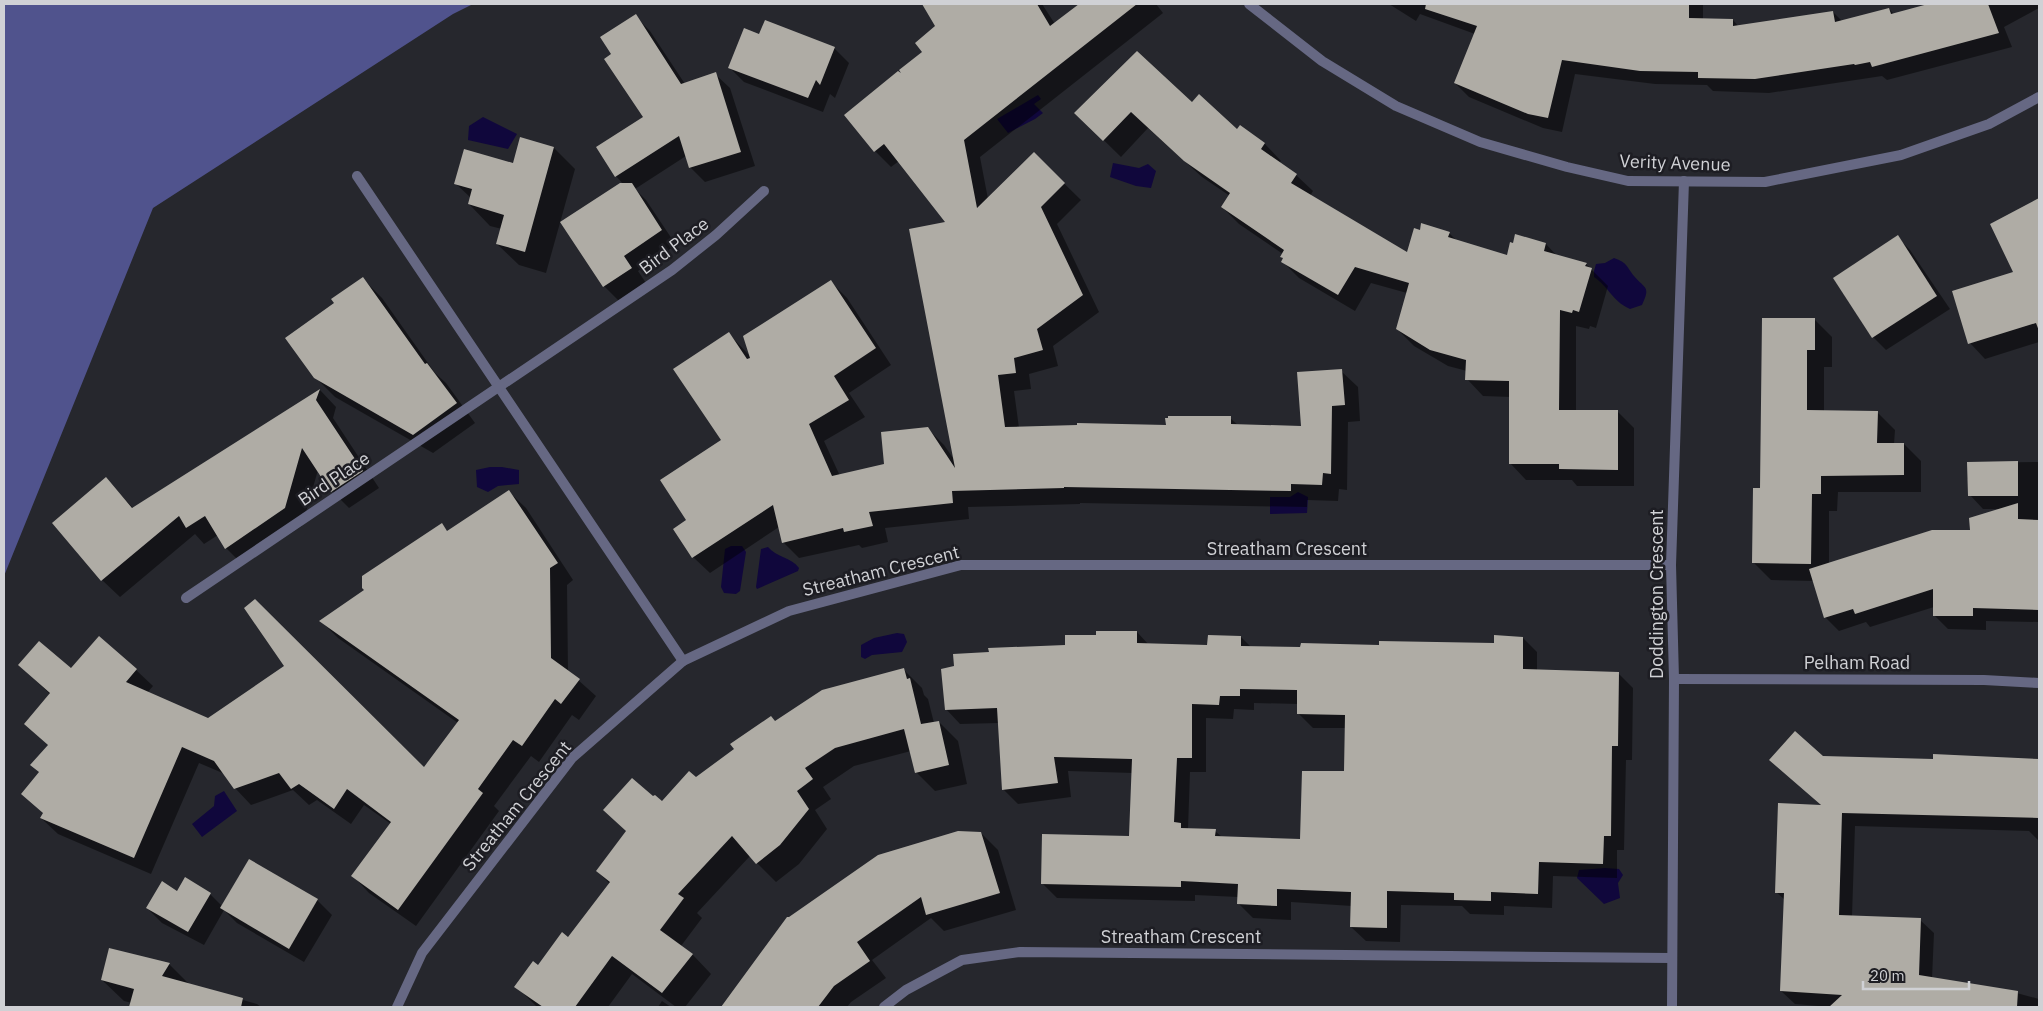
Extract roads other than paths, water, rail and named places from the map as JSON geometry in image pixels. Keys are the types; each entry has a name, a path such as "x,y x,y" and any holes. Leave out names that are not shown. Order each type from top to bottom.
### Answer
{"street":[{"name":"Verity Avenue","path":"1249,4 1322,61 1396,106 1480,142 1567,167 1628,181 1766,182 1900,155 1989,124 2039,96"},
{"path":"357,176 684,661"},
{"name":"Doddington Crescent","path":"1672,1007 1674,679 1671,565 1684,181"},
{"name":"Bird Place","path":"186,598 672,270 716,235 764,192"},
{"name":"Streatham Crescent","path":"397,1007 422,953 572,758 684,661 788,611 961,565 1671,565"},
{"name":"Pelham Road","path":"1674,679 1984,680 2039,683"},
{"name":"Streatham Crescent","path":"884,1007 906,990 962,960 1020,952 1672,958"}]}
